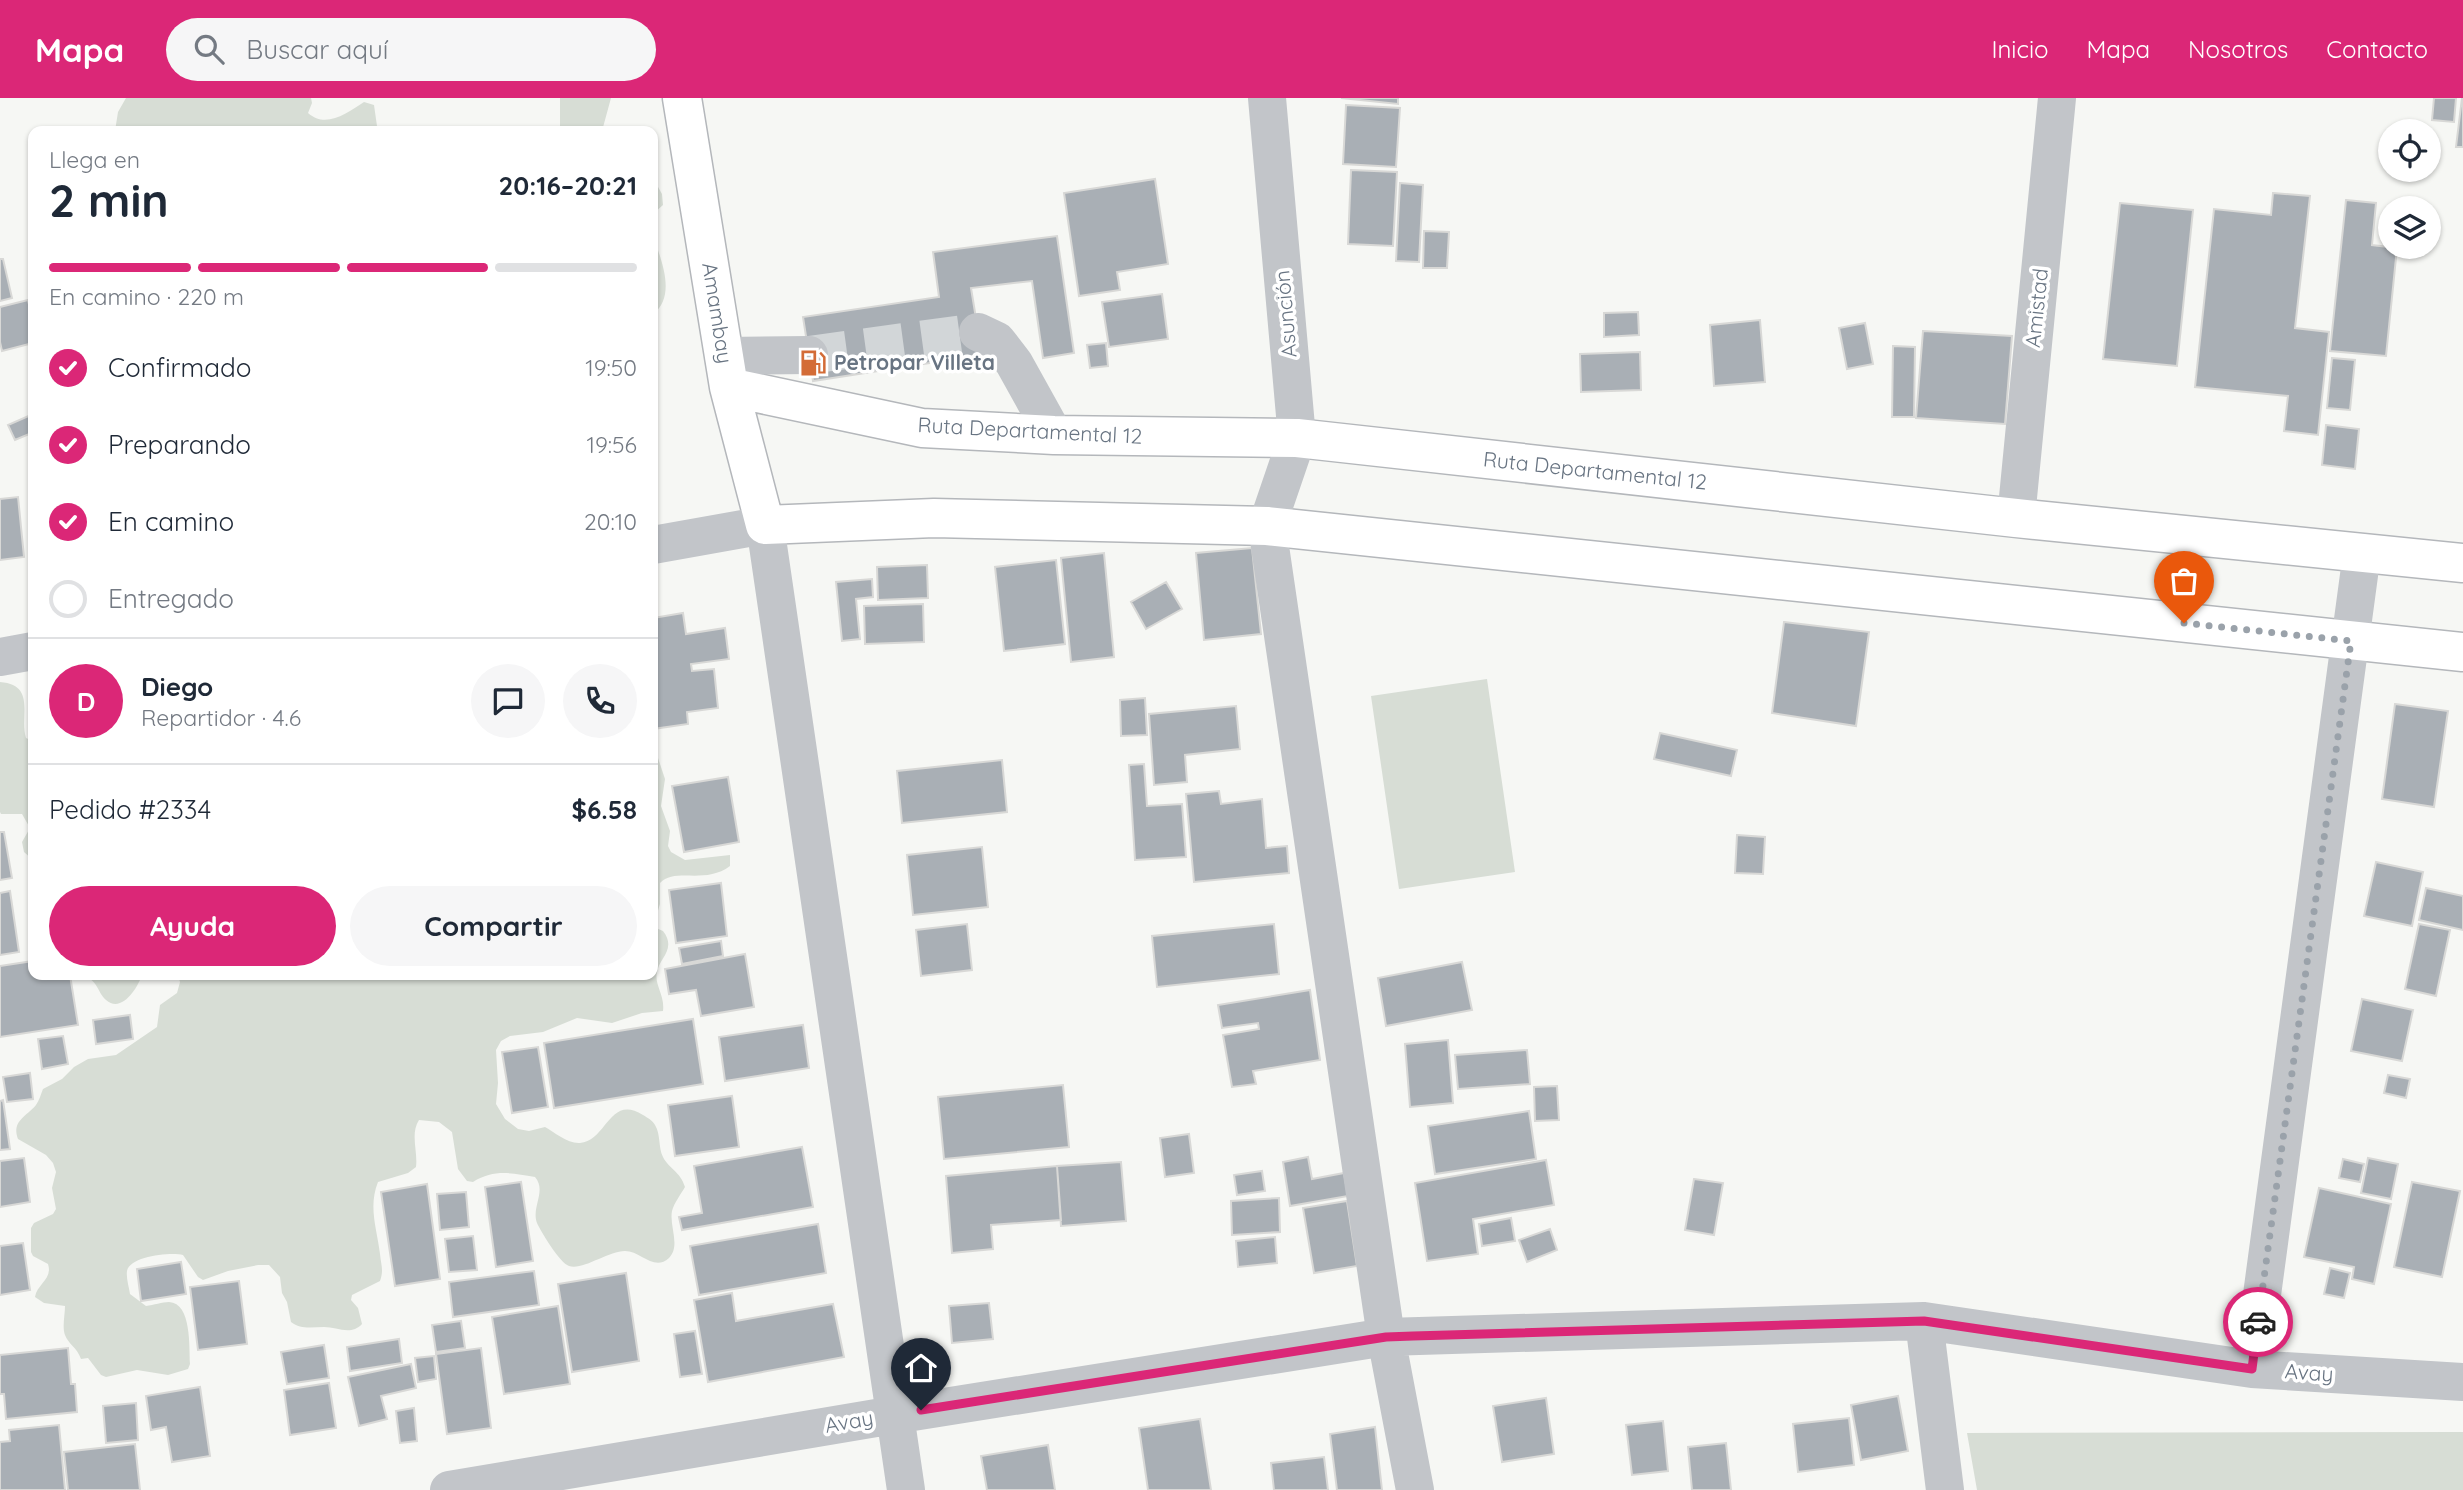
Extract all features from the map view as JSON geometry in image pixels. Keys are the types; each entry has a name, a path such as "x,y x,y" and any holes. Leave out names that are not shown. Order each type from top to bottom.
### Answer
{"main road":[{"name":"Amambay","path":"682,98 727,371 765,526"},
{"name":"Ruta Departamental 12","path":"727,371 922,428 1054,435 1297,438 2016,518 2463,563"},
{"path":"765,526 934,518 1267,526 2463,652"}],"street":[{"name":"Asunción","path":"1267,98 1297,438 1267,526"},
{"name":"Amistad","path":"2016,518 2057,98"},
{"path":"978,332 997,341 1014,363 1054,435"},
{"path":"727,371 809,355"},
{"path":"658,544 765,526 906,1490"},
{"path":"1267,526 1386,1337 1415,1490"},
{"path":"2252,1369 2362,553"},
{"path":"0,657 28,652"},
{"path":"1924,1321 1945,1490"},
{"name":"Avay","path":"449,1490 894,1415 1386,1337 1924,1321 2252,1369 2463,1382"}],"shaded area":[{"path":"126,98 311,98 308,113 322,120 336,118 364,102 374,105 377,126 116,126 118,112"},
{"path":"560,98 611,98 603,126 560,126"},
{"path":"658,187 662,194 663,205 658,210"},
{"path":"658,251 666,287 658,308"},
{"path":"1487,679 1515,872 1399,889 1371,696"},
{"path":"0,682 11,684 19,689 23,696 24,730 28,739 28,824 22,814 0,812"},
{"path":"658,758 665,779 661,806 670,831 668,846 671,852 685,860 730,855 730,866 720,872 666,878 660,883 658,911"},
{"path":"28,832 28,856 24,852 22,842"},
{"path":"658,929 667,937 666,953 658,967"},
{"path":"140,980 133,992 118,1004 106,1000 93,981"},
{"path":"657,980 663,1011 642,1013 612,1023 577,1018 543,1032 510,1036 501,1041 496,1050 496,1104 505,1119 518,1129 529,1131 545,1127 575,1143 589,1140 615,1114 623,1110 632,1110 651,1120 657,1129 663,1157 685,1187 672,1211 672,1253 669,1258 658,1263 625,1251 581,1266 565,1264 537,1223 540,1188 535,1177 503,1173 488,1175 473,1182 467,1181 458,1169 452,1132 439,1122 419,1120 415,1137 416,1167 408,1173 378,1182 375,1191 374,1218 382,1274 380,1281 352,1295 351,1300 358,1308 362,1324 358,1328 307,1328 291,1322 280,1277 269,1265 228,1271 203,1280 183,1255 161,1255 143,1259 130,1266 127,1274 130,1294 146,1306 169,1302 182,1310 188,1327 188,1369 168,1375 137,1370 106,1377 101,1375 88,1358 81,1359 68,1341 64,1325 65,1306 44,1303 35,1297 47,1278 49,1269 48,1264 33,1256 31,1252 31,1228 34,1223 53,1214 56,1209 52,1188 56,1172 46,1155 18,1139 18,1123 36,1105 43,1089 62,1079 74,1067 88,1059 116,1055 157,1027 160,1005 177,993 180,982"},
{"path":"2463,1432 2463,1490 1977,1490 1967,1433"}],"building":[{"path":"1341,98 1398,98 1398,104"},
{"path":"2434,98 2456,98 2454,122 2432,119"},
{"path":"2462,98 2463,147 2456,147"},
{"path":"1346,105 1400,108 1396,167 1343,164"},
{"path":"1351,170 1397,172 1393,246 1348,244"},
{"path":"1155,179 1168,264 1117,272 1120,290 1079,296 1064,193"},
{"path":"1400,183 1423,185 1419,262 1396,261"},
{"path":"2273,193 2310,196 2295,328 2329,332 2318,435 2284,431 2288,396 2195,387 2214,209 2271,215"},
{"path":"2346,200 2376,203 2372,245 2378,246 2378,259 2396,259 2386,356 2330,351"},
{"path":"2120,203 2193,210 2177,366 2103,359"},
{"path":"1424,231 1449,232 1447,268 1423,268"},
{"path":"1057,236 1074,353 1043,358 1032,281 971,288 982,355 813,381 803,317 939,297 933,252"},
{"path":"0,259 3,259 12,298 0,301"},
{"path":"1162,294 1168,339 1109,347 1102,302"},
{"path":"28,300 28,344 2,351 0,307"},
{"path":"1638,312 1639,335 1604,337 1604,313"},
{"path":"1760,320 1765,382 1714,386 1710,325"},
{"path":"1865,323 1873,364 1847,369 1839,328"},
{"path":"1923,331 2012,336 2005,424 1916,418"},
{"path":"1106,343 1108,366 1090,368 1087,345"},
{"path":"1893,346 1915,347 1914,417 1892,417"},
{"path":"1640,352 1641,390 1581,392 1580,354"},
{"path":"2332,358 2355,360 2350,410 2327,408"},
{"path":"28,416 28,434 15,440 8,425"},
{"path":"2326,425 2359,429 2355,469 2322,465"},
{"path":"18,497 24,557 0,560 0,499"},
{"path":"1252,548 1261,634 1204,640 1196,553"},
{"path":"1104,553 1114,657 1071,662 1061,558"},
{"path":"1056,560 1065,644 1004,651 995,567"},
{"path":"927,565 928,598 878,600 877,567"},
{"path":"872,579 873,597 856,599 860,639 842,641 836,582"},
{"path":"1166,582 1182,609 1146,629 1131,602"},
{"path":"923,604 924,642 865,644 864,606"},
{"path":"683,613 686,634 725,628 729,659 691,664 692,671 714,669 718,708 687,712 688,724 658,728 658,617"},
{"path":"1784,622 1869,632 1856,726 1772,713"},
{"path":"1145,698 1147,735 1121,736 1120,700"},
{"path":"2395,704 2448,711 2434,807 2382,799"},
{"path":"1236,706 1240,749 1185,755 1187,782 1154,785 1149,714"},
{"path":"1660,733 1737,750 1731,776 1654,759"},
{"path":"1002,760 1007,812 902,823 897,771"},
{"path":"1144,764 1147,806 1182,804 1186,857 1135,860 1129,765"},
{"path":"728,777 739,842 684,852 672,786"},
{"path":"1219,791 1221,804 1262,799 1266,848 1287,846 1289,873 1194,882 1186,794"},
{"path":"0,832 4,832 12,878 0,880"},
{"path":"1737,835 1765,837 1763,874 1735,873"},
{"path":"982,847 988,907 913,915 907,855"},
{"path":"2376,862 2423,872 2412,926 2364,916"},
{"path":"721,883 727,936 676,943 669,890"},
{"path":"2426,888 2463,896 2463,930 2419,920"},
{"path":"10,891 19,952 0,955 0,893"},
{"path":"967,924 972,970 921,976 916,930"},
{"path":"1274,924 1279,974 1157,987 1152,936"},
{"path":"2419,924 2450,930 2436,996 2405,989"},
{"path":"721,941 723,956 682,964 679,948"},
{"path":"745,954 754,1007 701,1016 696,990 669,994 665,969"},
{"path":"28,962 28,980 71,980 78,1025 0,1037 0,966"},
{"path":"1462,962 1472,1010 1386,1026 1378,978"},
{"path":"1310,990 1320,1060 1253,1071 1256,1084 1232,1087 1223,1035 1259,1029 1258,1023 1222,1028 1218,1005"},
{"path":"2362,999 2413,1010 2402,1061 2351,1051"},
{"path":"130,1015 133,1039 96,1044 93,1020"},
{"path":"693,1019 703,1084 554,1108 544,1043"},
{"path":"803,1025 809,1068 725,1081 719,1037"},
{"path":"63,1036 68,1064 42,1069 38,1039"},
{"path":"1448,1040 1453,1103 1410,1107 1405,1044"},
{"path":"538,1047 548,1107 512,1113 502,1052"},
{"path":"1527,1050 1530,1084 1458,1089 1455,1055"},
{"path":"30,1073 33,1099 7,1102 3,1077"},
{"path":"2388,1075 2410,1079 2406,1098 2384,1093"},
{"path":"1063,1085 1069,1147 944,1159 938,1097"},
{"path":"1557,1086 1559,1120 1535,1121 1534,1087"},
{"path":"732,1096 739,1147 675,1156 668,1105"},
{"path":"3,1100 10,1149 0,1150 0,1101"},
{"path":"1529,1111 1536,1159 1435,1174 1428,1126"},
{"path":"1189,1134 1194,1173 1165,1177 1160,1138"},
{"path":"802,1147 813,1207 682,1230 679,1217 702,1213 694,1166"},
{"path":"1308,1157 1312,1179 1344,1173 1348,1196 1290,1206 1283,1162"},
{"path":"24,1158 30,1202 0,1207 0,1161"},
{"path":"2368,1158 2398,1164 2391,1199 2361,1193"},
{"path":"2343,1159 2364,1164 2360,1182 2339,1178"},
{"path":"1546,1160 1554,1205 1473,1219 1478,1254 1427,1261 1415,1183"},
{"path":"1121,1162 1126,1221 1061,1226 1057,1166"},
{"path":"1057,1166 1061,1220 991,1225 993,1249 952,1253 946,1176"},
{"path":"1262,1171 1265,1191 1237,1195 1234,1175"},
{"path":"1694,1179 1723,1183 1714,1235 1685,1230"},
{"path":"521,1182 533,1261 496,1267 485,1187"},
{"path":"2412,1182 2460,1191 2442,1277 2394,1267"},
{"path":"427,1184 440,1279 395,1286 381,1192"},
{"path":"2319,1188 2391,1204 2374,1284 2352,1279 2354,1267 2304,1257"},
{"path":"466,1192 469,1227 440,1230 437,1194"},
{"path":"1279,1198 1280,1232 1232,1235 1231,1201"},
{"path":"1347,1201 1357,1266 1314,1273 1303,1208"},
{"path":"1511,1218 1515,1241 1482,1246 1479,1224"},
{"path":"818,1224 826,1273 699,1295 690,1246"},
{"path":"1550,1229 1557,1250 1527,1262 1519,1240"},
{"path":"473,1236 477,1270 449,1272 445,1239"},
{"path":"1275,1237 1277,1263 1238,1267 1236,1241"},
{"path":"23,1243 30,1290 0,1295 0,1246"},
{"path":"181,1262 186,1294 141,1301 137,1269"},
{"path":"2330,1268 2350,1273 2344,1298 2324,1294"},
{"path":"534,1271 539,1305 453,1317 449,1282"},
{"path":"626,1273 639,1361 572,1372 558,1284"},
{"path":"239,1281 247,1344 198,1350 190,1287"},
{"path":"732,1293 736,1321 833,1304 844,1357 708,1382 694,1300"},
{"path":"989,1303 993,1339 952,1343 949,1306"},
{"path":"558,1306 570,1384 504,1394 492,1317"},
{"path":"461,1321 465,1348 436,1352 432,1325"},
{"path":"695,1331 702,1374 680,1377 674,1334"},
{"path":"399,1339 402,1363 350,1371 347,1347"},
{"path":"324,1345 329,1378 287,1384 281,1352"},
{"path":"68,1348 77,1412 6,1419 4,1394 0,1394 0,1355"},
{"path":"481,1348 491,1428 447,1434 436,1354"},
{"path":"434,1356 436,1379 418,1382 415,1358"},
{"path":"411,1364 416,1388 381,1396 387,1419 359,1426 348,1377"},
{"path":"329,1383 336,1428 290,1435 284,1390"},
{"path":"200,1387 210,1456 172,1462 166,1427 151,1430 146,1396"},
{"path":"1898,1396 1908,1451 1861,1460 1851,1405"},
{"path":"1546,1398 1554,1454 1502,1462 1493,1406"},
{"path":"136,1403 138,1440 106,1443 103,1406"},
{"path":"414,1408 417,1441 400,1443 396,1411"},
{"path":"1849,1418 1854,1465 1798,1472 1793,1424"},
{"path":"1200,1419 1211,1490 1148,1490 1139,1428"},
{"path":"1663,1421 1668,1471 1632,1475 1626,1425"},
{"path":"59,1425 65,1490 0,1490 0,1442 10,1441 9,1430"},
{"path":"1375,1427 1382,1490 1337,1490 1330,1434"},
{"path":"1726,1443 1731,1490 1692,1490 1688,1447"},
{"path":"135,1444 140,1490 68,1490 64,1452"},
{"path":"1048,1445 1055,1490 987,1490 981,1456"},
{"path":"1324,1457 1328,1490 1274,1490 1271,1463"}],"tunnel":[{"path":"809,355 978,332"}],"way so far":[{"path":"2184,623 2351,641 2258,1322"}],"place":[{"name":"Petropar Villeta","path":"813,363"}],"route":[{"path":"921,1410 1386,1337 1413,1336 1924,1321 2252,1369 2258,1322"}]}
